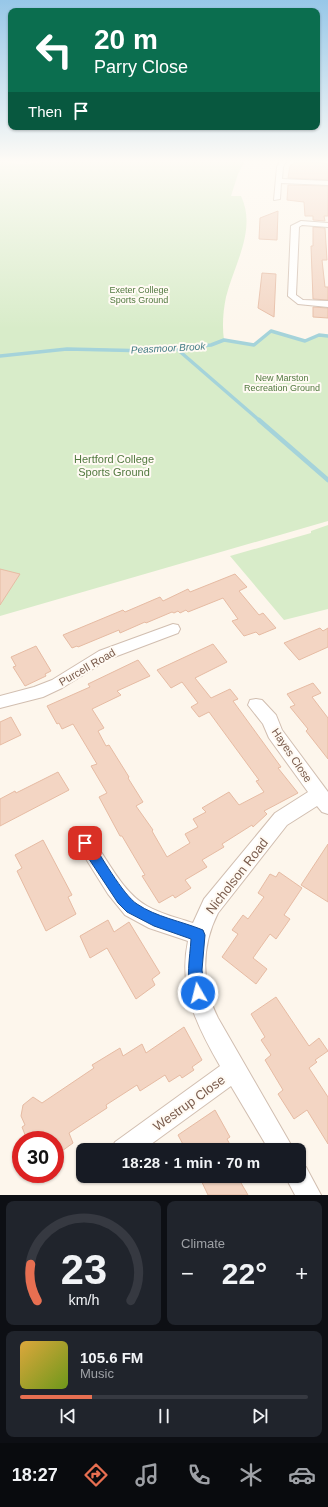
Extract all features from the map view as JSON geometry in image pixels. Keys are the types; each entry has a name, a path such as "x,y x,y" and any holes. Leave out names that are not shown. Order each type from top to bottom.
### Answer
{"street":[{"path":"328,225 301,224 295,226 292,296 301,302 328,304"},
{"name":"Purcell Road","path":"0,702 14,700 44,690 57,684 104,655 173,629"},
{"name":"Hayes Close","path":"256,705 270,720 274,733 324,801"},
{"name":"Nicholson Road","path":"278,1143 234,1070 207,1020 200,1002 195,970 198,935 203,920 212,906 281,819 324,801"},
{"path":"85,843 123,898 132,908 154,920 198,935"},
{"name":"Westrup Close","path":"134,1143 234,1070"},
{"path":"301,1183 309,1195"}],"green space":[{"path":"0,217 246,217 247,221 242,247 225,302 223,324 224,340 254,345 271,331 305,341 319,335 328,336 328,521 0,616"},
{"path":"328,525 328,609 284,620 230,556 311,533 311,531"}],"building":[{"path":"278,217 277,240 259,239 260,218"},
{"path":"313,217 324,217 325,221 313,220"},
{"path":"313,227 325,228 327,260 322,260 325,287 328,287 328,300 313,299 311,246 313,246"},
{"path":"262,273 276,274 274,317 258,308"},
{"path":"313,307 328,308 328,318 313,317"},
{"path":"0,569 20,574 0,605"},
{"path":"235,574 247,587 239,591 259,615 263,613 276,628 259,635 256,632 244,636 232,621 238,619 223,598 188,612 186,610 180,613 178,611 174,613 172,612 120,633 119,630 78,647 72,648 63,635 123,610 125,612 160,597 163,601 188,589 190,592"},
{"path":"320,628 323,631 328,628 328,647 299,660 284,643"},
{"path":"213,644 227,662 195,678 211,698 230,689 238,699 233,701 281,767 278,768 298,793 264,811 267,814 253,827 252,825 222,844 224,847 202,860 207,867 185,880 191,888 175,898 173,895 159,903 142,876 145,875 122,836 120,836 99,797 107,793 91,766 97,764 73,724 62,729 59,723 57,724 47,706 90,687 88,684 138,660 150,676 117,691 121,695 92,709 104,728 98,731 106,746 109,745 143,802 136,806 153,830 152,831 167,857 190,843 185,834 198,827 193,819 206,812 202,808 229,792 239,805 264,792 256,781 259,780 209,712 199,717 191,707 198,703 182,682 171,688 157,670"},
{"path":"36,646 51,671 45,674 46,676 25,686 13,667 16,666 11,657"},
{"path":"313,683 321,693 312,697 328,718 328,759 306,731 308,729 290,707 295,705 287,694"},
{"path":"11,717 21,735 0,745 0,722"},
{"path":"58,772 69,790 0,826 0,799 15,791 16,793"},
{"path":"43,840 72,895 68,897 76,914 46,931 17,871 22,868 15,855"},
{"path":"328,844 328,902 301,885"},
{"path":"279,872 302,888 284,915 290,919 276,939 270,934 253,958 267,969 256,984 222,957 238,934 232,930 243,915 248,919 264,897 258,893 270,874 276,877"},
{"path":"108,920 114,932 129,922 160,973 152,979 155,985 136,999 107,948 90,958 80,936"},
{"path":"276,997 309,1046 319,1038 328,1051 315,1060 317,1062 309,1068 328,1097 328,1144 307,1110 294,1119 278,1094 283,1090 265,1060 271,1055 261,1040 265,1037 251,1014"},
{"path":"184,1027 202,1060 192,1067 194,1070 182,1078 180,1075 169,1082 165,1075 140,1091 137,1085 106,1105 107,1108 69,1133 73,1143 64,1150 64,1131 24,1131 22,1127 25,1125 21,1116 23,1105 33,1097 42,1103 94,1068 92,1065 120,1048 123,1056 142,1044 146,1053"},
{"path":"215,1110 230,1137 227,1139 229,1143 182,1143 178,1135"},
{"path":"202,1183 241,1183 248,1195 208,1195"}],"waterway":[{"name":"Peasmoor Brook","path":"0,356 67,349 152,351 211,345 224,340 254,345 271,331 305,341 319,335 328,336"},
{"path":"177,349 260,421"},
{"path":"259,420 328,480"}],"route":[{"path":"85,843 123,898 132,908 154,920 198,935 195,970 198,993"}],"park label":[{"name":"Exeter College Sports Ground","path":"139,296"},
{"name":"New Marston Recreation Ground","path":"282,384"},
{"name":"Hertford College Sports Ground","path":"114,465"}]}
